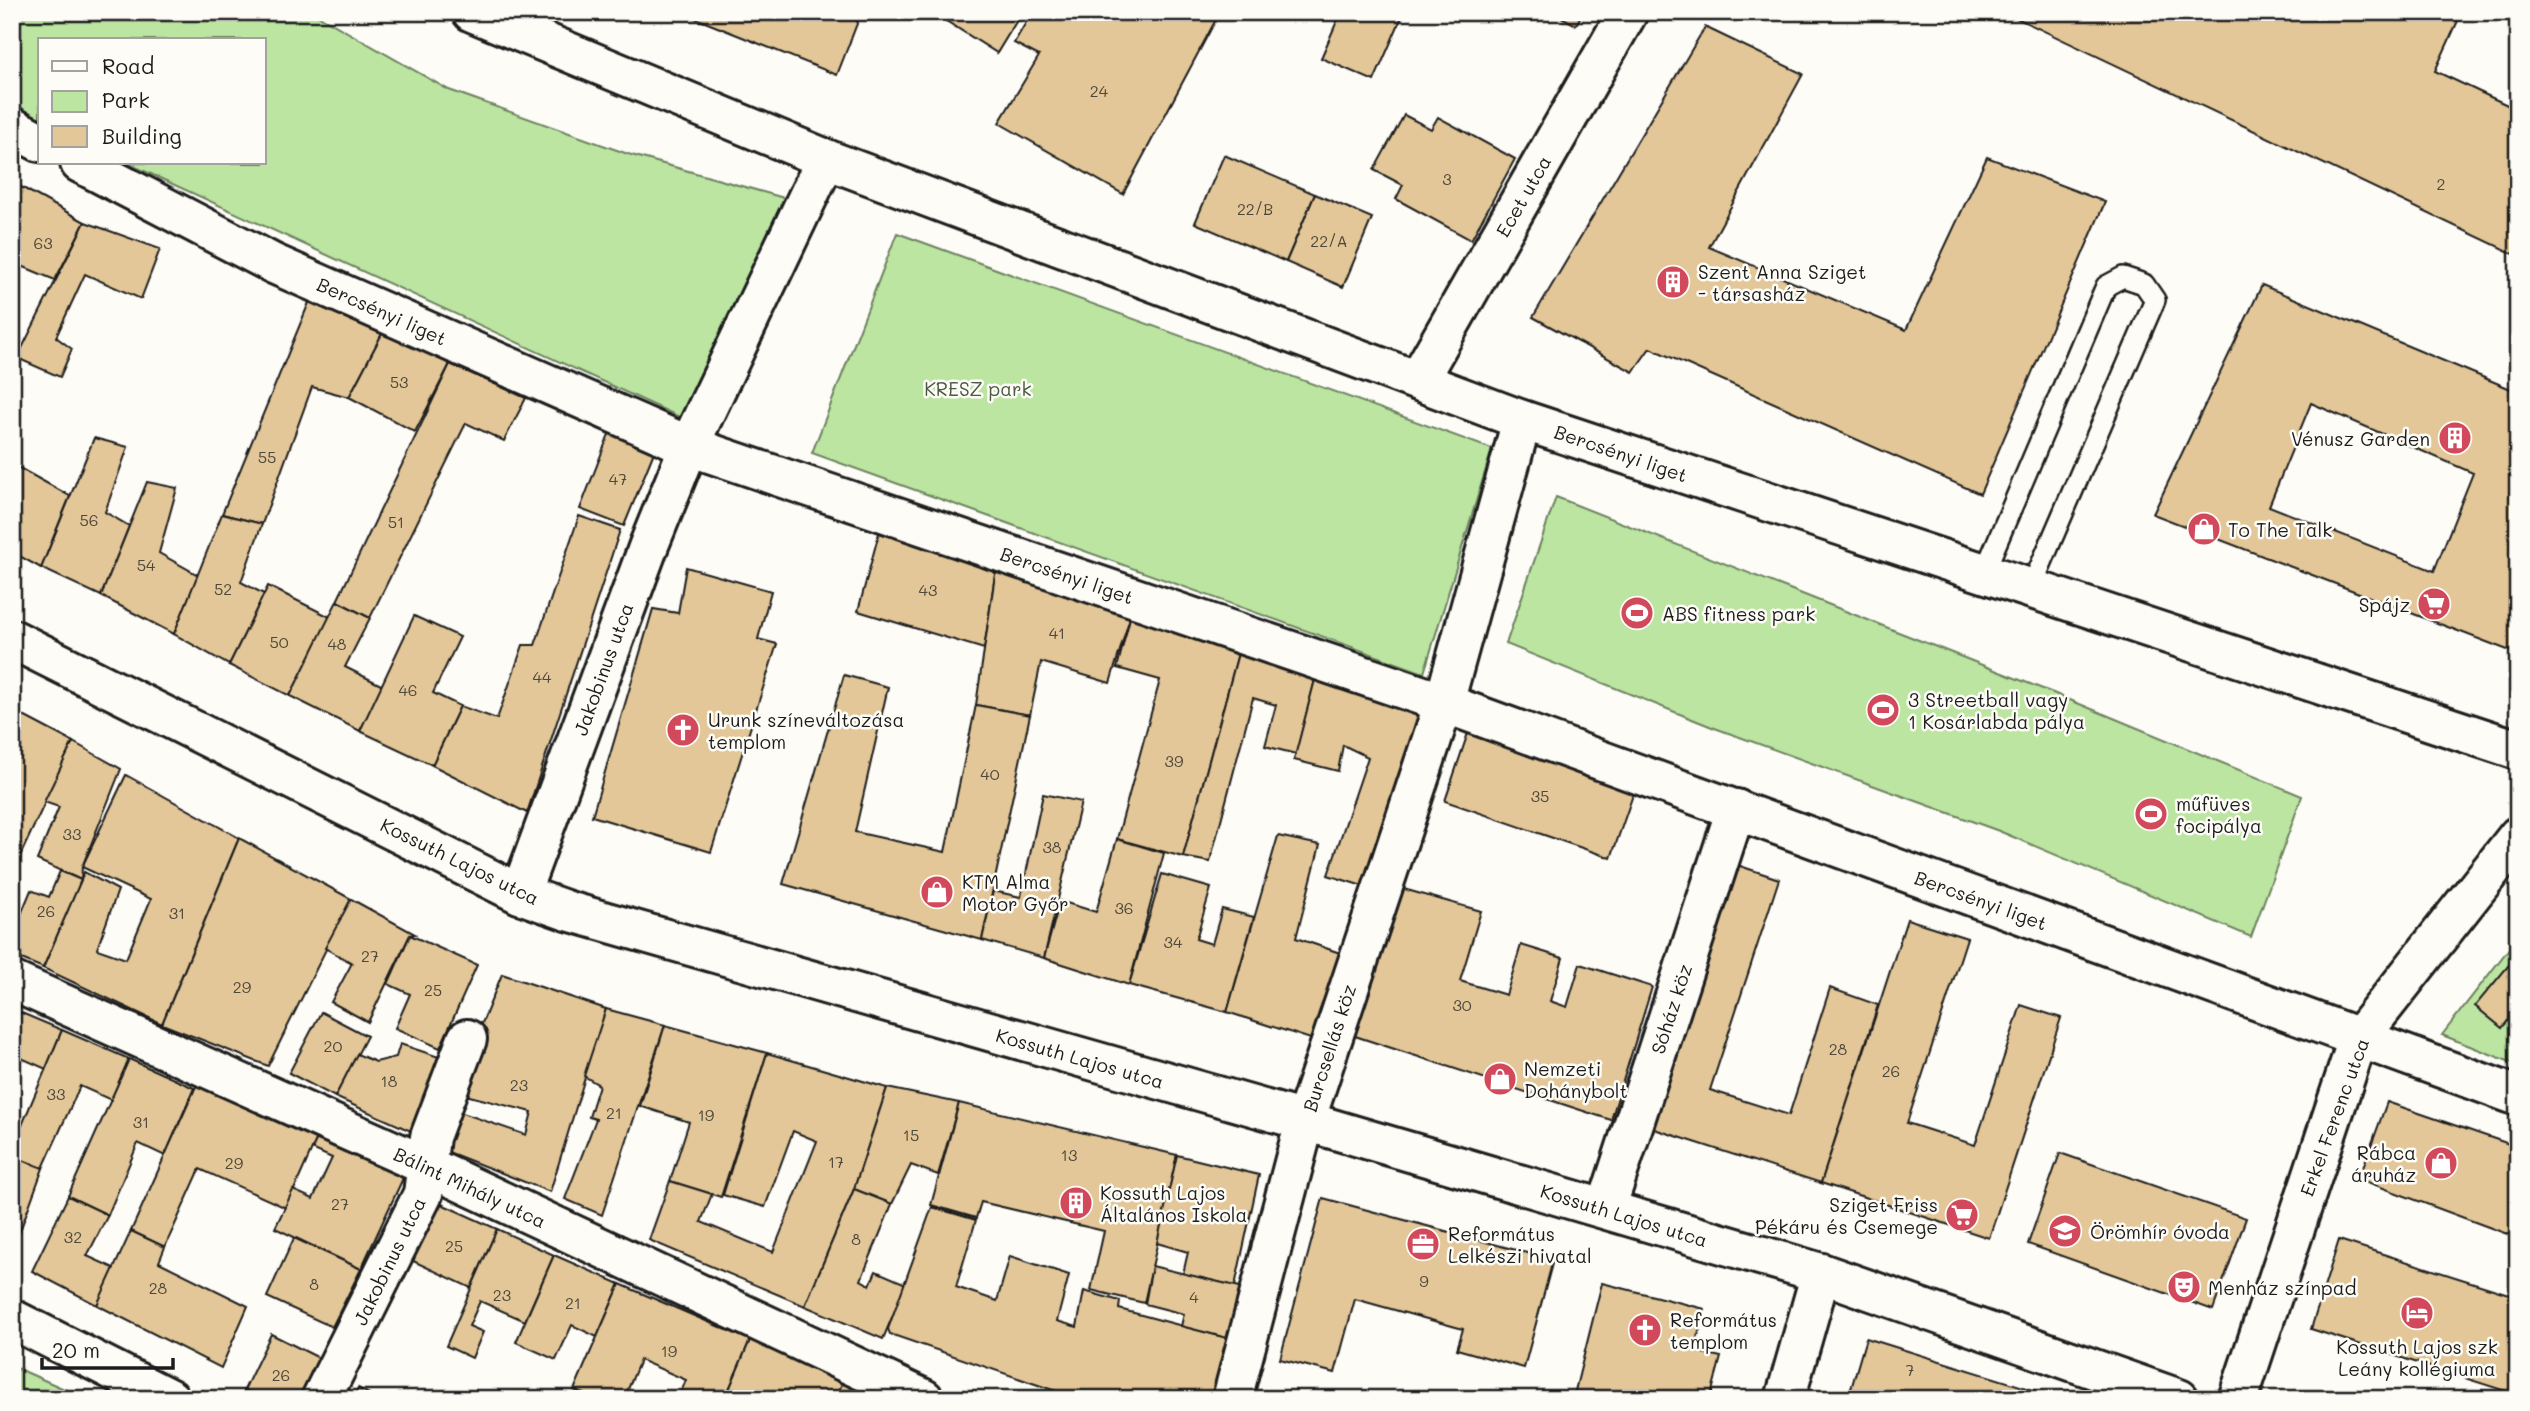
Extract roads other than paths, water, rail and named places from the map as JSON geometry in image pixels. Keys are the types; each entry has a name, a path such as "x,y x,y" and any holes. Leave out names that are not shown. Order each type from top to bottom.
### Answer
{"street":[{"name":"Bercsényi liget","path":"472,12 826,159 1522,420 1983,575 2518,750"},
{"name":"Ecet utca","path":"1418,380 1628,12"},
{"path":"12,127 38,141"},
{"path":"689,446 826,159"},
{"name":"Bercsényi liget","path":"82,164 274,264 689,446 1444,703 2518,1096"},
{"path":"1444,703 1522,420"},
{"name":"Jakobinus utca","path":"520,894 649,545 689,446"},
{"name":"Kossuth Lajos utca","path":"12,639 520,894 581,914 1305,1121 1821,1273 2179,1399"},
{"name":"Burcsellás köz","path":"1232,1399 1305,1121 1444,703"},
{"name":"Sóház köz","path":"1606,1209 1736,810"},
{"name":"Erkel Ferenc utca","path":"2238,1399 2358,1039 2518,836"},
{"name":"Bálint Mihály utca","path":"12,981 428,1166 924,1399"},
{"name":"Jakobinus utca","path":"321,1399 423,1194 430,1137 467,1039"},
{"path":"1785,1399 1821,1273"},
{"path":"12,1319 170,1399"}],"lane":[{"path":"1983,575 2106,286 2123,277 2144,284 2155,300 2030,590"}],"place":[{"name":"Szent Anna Sziget - társasház","path":"1673,282"},
{"name":"Vénusz Garden","path":"2455,438"},
{"name":"To The Talk","path":"2204,529"},
{"name":"Spájz","path":"2434,604"},
{"name":"ABS fitness park","path":"1637,613"},
{"name":"3 Streetball vagy 1 Kosárlabda pálya","path":"1883,710"},
{"name":"Urunk színeváltozása templom","path":"683,730"},
{"name":"műfüves focipálya","path":"2151,814"},
{"name":"KTM Alma Motor Győr","path":"937,892"},
{"name":"Nemzeti Dohánybolt","path":"1500,1079"},
{"name":"Rábca áruház","path":"2441,1163"},
{"name":"Kossuth Lajos Általános Iskola","path":"1076,1203"},
{"name":"Sziget Friss Pékáru és Csemege","path":"1962,1215"},
{"name":"Örömhír óvoda","path":"2065,1231"},
{"name":"Református Lelkészi hivatal","path":"1423,1244"},
{"name":"Menház színpad","path":"2184,1287"},
{"name":"Kossuth Lajos szk Leány kollégiuma","path":"2417,1313"},
{"name":"Református templom","path":"1645,1330"}],"park label":[{"name":"KRESZ park","path":"978,388"}]}
